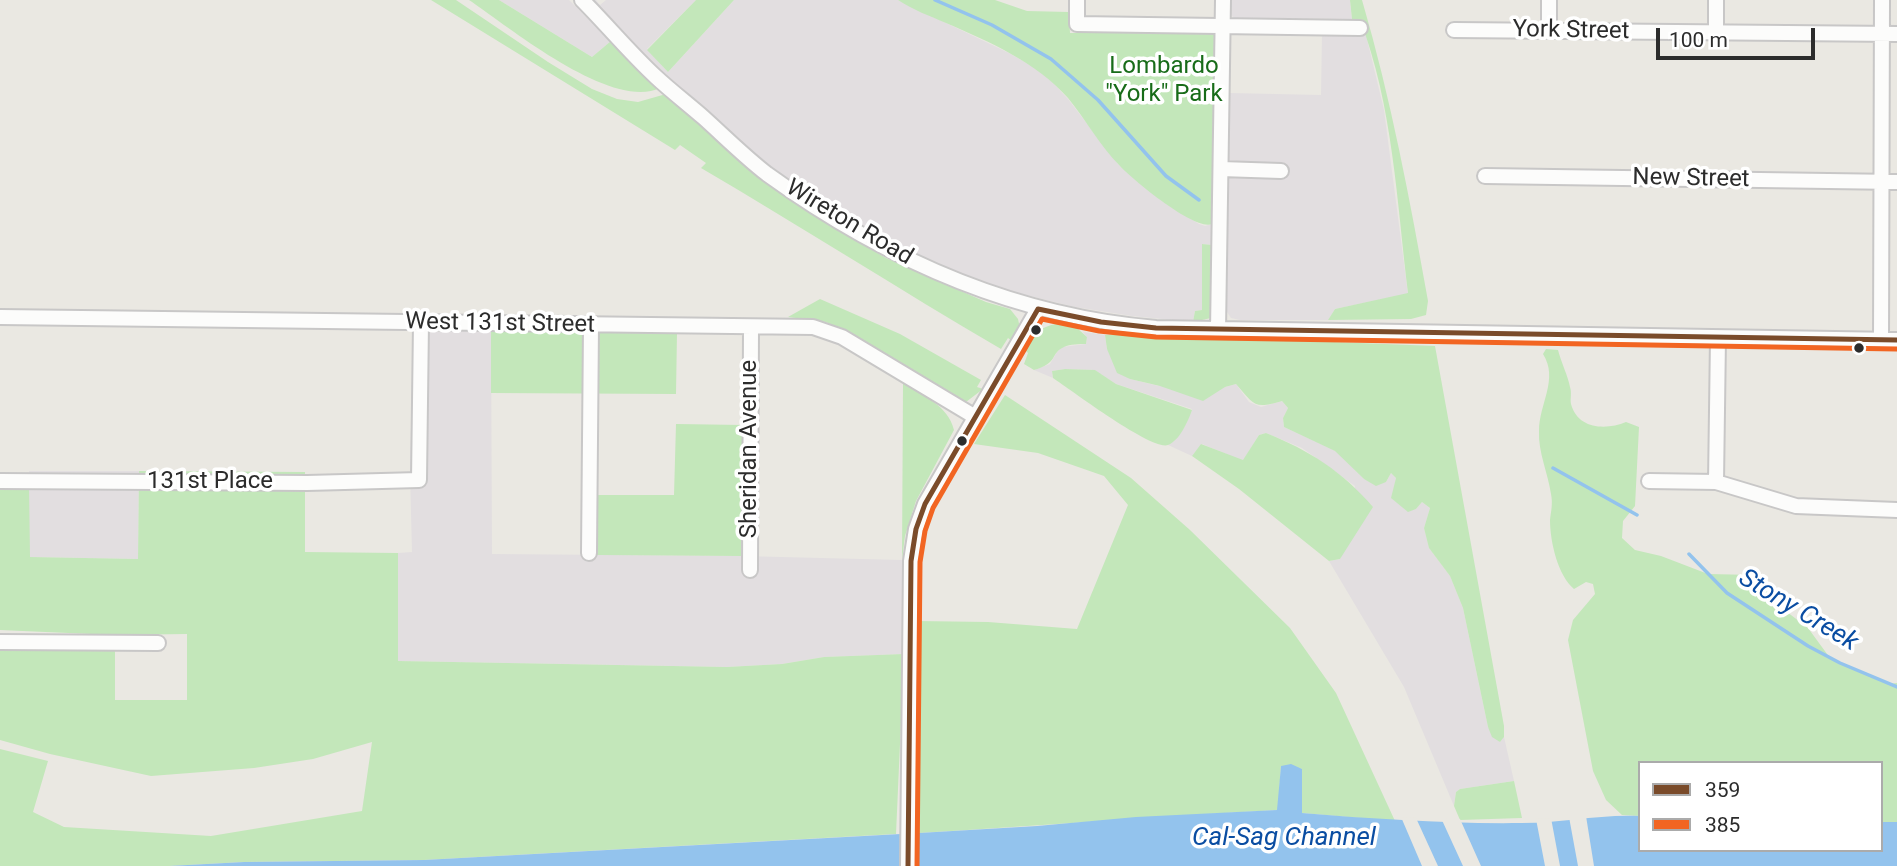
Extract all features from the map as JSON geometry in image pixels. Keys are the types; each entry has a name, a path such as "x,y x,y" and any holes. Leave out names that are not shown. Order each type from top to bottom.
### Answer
{"street":[{"name":"Wireton Road","path":"583,0 654,75 766,173 861,236 908,260 983,291 1038,309 1128,326 1219,330 1897,340"},
{"path":"1077,0 1077,24 1360,28"},
{"path":"1219,330 1223,0"},
{"path":"1549,0 1549,31"},
{"path":"1716,0 1716,32"},
{"path":"1881,340 1882,0"},
{"name":"York Street","path":"1454,30 1897,34"},
{"path":"1221,169 1281,170"},
{"name":"New Street","path":"1485,176 1897,182"},
{"path":"908,866 911,561 916,529 925,504 1038,309"},
{"name":"West 131st Street","path":"0,317 813,327 829,331 976,418"},
{"name":"131st Place","path":"0,481 307,483 419,480 421,323"},
{"path":"589,553 591,326"},
{"name":"Sheridan Avenue","path":"750,570 751,328"},
{"path":"1716,482 1718,338"},
{"path":"1649,481 1716,482 1796,506 1897,510"},
{"path":"0,642 158,643"}],"shaded area":[{"path":"499,0 569,0 611,41 592,57"},
{"path":"590,0 596,0 600,5 606,0 696,0 647,49 668,72 734,0 898,0 1009,53 1044,73 1068,99 1119,165 1165,202 1199,224 1212,224 1212,245 1202,244 1202,310 1195,311 1193,322 1075,307 1009,291 942,267 881,238 821,204 767,168 719,127"},
{"path":"1229,0 1350,0 1352,19 1234,18 1230,14"},
{"path":"1322,34 1366,35 1384,110 1408,294 1335,309 1328,320 1231,318 1225,309 1229,93 1321,95"},
{"path":"491,329 492,554 902,560 904,654 824,657 782,664 727,667 398,661 398,553 412,552 410,473 413,333"},
{"path":"1083,332 1105,335 1107,349 1130,379 1159,386 1225,387 1236,384 1249,402 1261,407 1282,401 1288,408 1283,418 1284,427 1336,451 1364,479 1386,482 1391,473 1396,478 1392,498 1408,511 1416,509 1422,502 1430,508 1424,528 1429,548 1450,576 1463,608 1488,727 1500,742 1504,737 1514,781 1460,789 1456,792 1454,806 1404,687 1329,561 1340,559 1355,486 1302,448 1266,433 1259,435 1243,461 1202,444 1192,456 1168,445 1184,428 1192,409 1116,384 1094,370 1052,371 1053,378 1034,370 1050,364 1062,347 1086,344 1087,337"},
{"path":"29,471 139,471 138,559 29,557"}],"green space":[{"path":"431,0 456,0 548,62 592,89 617,99 638,102 666,94 732,154 778,191 823,221 886,258 986,302 1010,309 1018,319 1020,328 1013,342 1008,338 1001,349 701,168 706,163 680,145 675,150"},
{"path":"469,0 499,0 592,57 611,41 660,88 639,92 615,88 589,77 534,46"},
{"path":"696,0 734,0 668,72 647,50"},
{"name":"Lombardo \"York\" Park","path":"898,0 995,0 1027,11 1069,12 1070,33 1214,33 1212,224 1192,220 1179,213 1127,173 1106,150 1068,98 1027,63"},
{"path":"1350,0 1362,0 1391,112 1414,225 1428,301 1426,315 1411,319 1328,320 1335,309 1408,293 1387,120 1371,52 1360,20 1352,19"},
{"path":"1202,244 1212,245 1213,311 1211,318 1193,322 1195,311 1202,310"},
{"path":"820,299 900,334 981,380 977,387 983,389 966,402 949,395 826,322 788,317"},
{"path":"1057,324 1077,328 1087,337 1086,344 1060,349 1051,361 1034,370 1024,364 1028,353 1025,350 1035,336 1045,327"},
{"path":"491,329 677,333 676,394 491,393"},
{"path":"1105,335 1435,346 1504,726 1504,737 1500,742 1492,737 1488,727 1463,608 1450,576 1429,548 1424,528 1430,508 1422,502 1416,509 1408,512 1391,498 1396,478 1391,473 1386,482 1376,486 1364,479 1335,451 1284,427 1283,418 1288,408 1282,401 1259,405 1236,384 1225,387 1203,401 1117,373 1107,349"},
{"path":"1546,349 1558,350 1571,391 1571,404 1580,419 1594,426 1626,422 1639,427 1635,506 1623,521 1622,538 1635,550 1661,556 1708,574 1755,575 1773,590 1787,612 1808,628 1830,658 1887,684 1897,683 1897,822 1883,822 1883,761 1638,761 1638,816 1622,815 1606,800 1593,771 1568,640 1573,620 1595,594 1593,584 1586,582 1574,589 1568,583 1559,567 1551,538 1552,498 1539,439 1540,421 1549,382 1543,354"},
{"path":"1095,370 1116,384 1192,410 1180,435 1168,445 1159,444 1129,430 1053,378 1052,371"},
{"path":"903,383 940,408 951,421 954,430 916,501 905,536 902,560"},
{"path":"1005,395 1131,478 1190,530 1290,628 1336,693 1395,821 1302,813 1302,769 1281,766 1278,810 919,833 917,621 988,622 1077,629 1128,505 1104,476 1038,453 974,444"},
{"path":"676,424 743,425 741,556 597,555 598,495 674,495"},
{"path":"1266,433 1324,463 1350,483 1373,507 1340,559 1329,561 1239,489 1192,456 1201,444 1243,460 1259,435"},
{"path":"139,471 305,472 305,552 398,553 398,661 727,667 782,664 824,657 904,654 896,834 424,860 244,862 169,866 0,866 0,749 48,761 33,812 64,827 211,836 362,811 372,742 313,759 254,768 151,776 0,740 0,646 115,651 115,700 187,700 187,634 114,635 0,630 0,484 29,484 30,557 138,559"},
{"path":"1514,781 1522,818 1460,820 1454,806 1456,792 1460,789"}],"water":[{"name":"Cal-Sag Channel","path":"1291,764 1302,769 1302,813 1412,821 1495,823 1638,816 1638,852 1883,852 1883,822 1897,822 1897,866 169,866 244,862 424,860 1277,810 1281,766"}],"pier":[{"path":"1586,816 1594,866 1578,866 1569,817"},
{"path":"1401,817 1416,818 1438,866 1422,866"},
{"path":"1441,818 1460,819 1481,866 1463,866"},
{"path":"1551,818 1560,866 1545,866 1536,819"}],"waterway":[{"name":"Stony Creek","path":"935,0 992,25 1051,59 1098,100 1166,176 1199,200"},
{"name":"Stony Creek","path":"1553,468 1637,515"},
{"name":"Stony Creek","path":"1689,554 1727,593 1808,646 1897,687"}],"transit line":[{"name":"359","path":"1038,309 1101,322 1156,328 1897,340"},
{"name":"359","path":"908,866 911,561 916,529 925,504 1038,309"},
{"name":"385","path":"917,866 920,562 925,531 933,508 1042,319 1099,331 1156,337 1897,349"}]}
